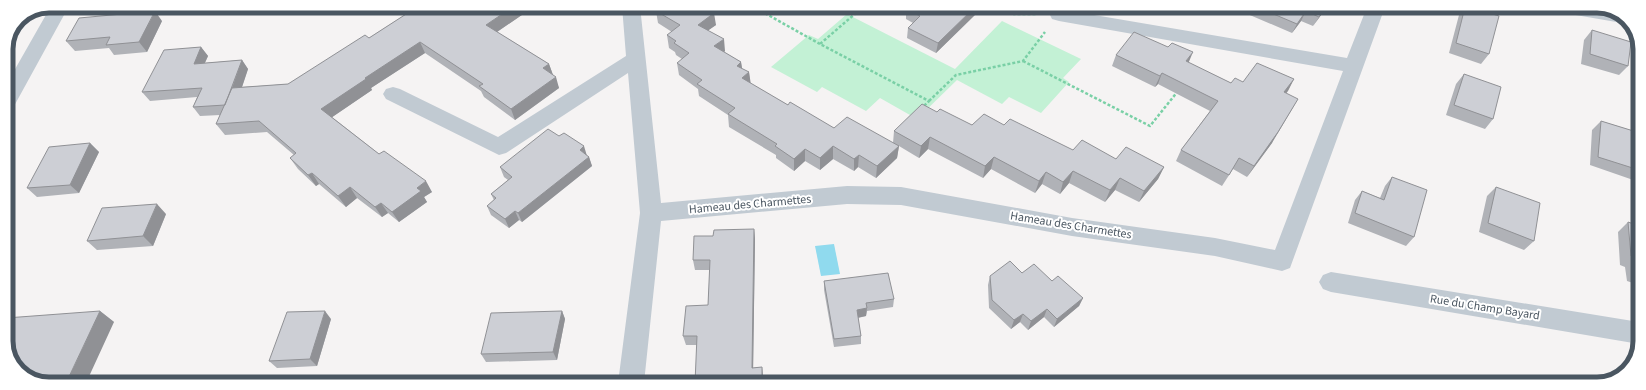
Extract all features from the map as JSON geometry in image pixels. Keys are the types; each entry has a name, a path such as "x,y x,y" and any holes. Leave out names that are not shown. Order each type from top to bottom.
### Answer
{"street":[{"path":"13,90 56,13"},
{"path":"632,13 651,212 632,377"},
{"name":"Hameau des Charmettes","path":"651,212 847,195 901,196 1072,227 1215,247 1282,261 1374,13"},
{"path":"1059,15 1355,66"},
{"path":"393,94 499,147 637,58"},
{"name":"Rue du Champ Bayard","path":"1331,282 1633,332"}],"path":[{"path":"765,13 928,101"},
{"path":"820,44 856,13"},
{"path":"1012,13 1059,15"},
{"path":"1023,61 1059,15"},
{"path":"918,112 956,75 1023,61 1150,126 1179,90"}],"green space":[{"path":"847,14 955,69 1002,21 1081,59 1063,78 1069,82 1041,113 1009,97 1002,104 957,80 917,119 880,98 866,111 822,87 817,92 771,67 809,35 818,39"}],"water":[{"path":"834,244 840,274 821,276 815,246"}],"building":[{"path":"133,13 154,13 139,42 106,45 110,37 66,41 79,18"},
{"path":"408,13 504,13 486,25 549,64 543,68 556,77 511,109 479,86 483,84 420,42 321,109 379,154 384,151 426,181 417,188 421,191 392,212 381,203 375,207 350,187 338,196 312,173 308,175 290,158 296,153 259,121 216,124 232,88 288,84 365,35 369,38"},
{"path":"659,13 714,13 698,25 724,39 714,46 741,62 737,66 749,72 742,78 788,105 790,102 834,128 847,117 899,146 877,166 859,155 854,159 833,146 820,158 805,149 794,159 775,146 777,144 728,114 735,108 697,84 702,80 677,63 689,53 674,43 676,41 667,35 680,25"},
{"path":"914,13 969,13 938,43 908,28 920,16"},
{"path":"1271,13 1305,13 1297,24"},
{"path":"1310,13 1322,13 1319,17"},
{"path":"1464,13 1489,13 1499,16 1489,54 1456,43"},
{"path":"1592,30 1631,42 1628,66 1590,54"},
{"path":"1134,32 1168,47 1172,43 1193,52 1186,61 1231,83 1235,78 1243,82 1257,63 1294,79 1284,92 1298,99 1278,132 1254,166 1239,158 1229,175 1181,150 1218,101 1162,73 1160,76 1116,55"},
{"path":"201,47 194,64 242,60 225,105 193,107 202,88 142,92 164,50"},
{"path":"1464,74 1501,87 1493,119 1454,105"},
{"path":"922,104 937,112 940,109 972,125 984,114 1004,125 1010,119 1073,150 1082,140 1116,159 1126,147 1164,167 1144,191 1120,178 1110,190 1073,171 1063,182 1046,172 1039,181 994,157 985,166 930,137 921,146 894,131"},
{"path":"1601,121 1633,131 1633,168 1598,157"},
{"path":"548,129 559,136 564,133 584,146 580,150 589,157 518,213 515,211 505,219 487,206 496,198 491,194 512,177 500,167"},
{"path":"90,143 70,185 27,188 49,147"},
{"path":"1392,177 1427,190 1414,237 1355,213 1362,191 1384,200"},
{"path":"1496,187 1540,203 1534,241 1488,223"},
{"path":"157,204 143,236 87,241 102,208"},
{"path":"1628,222 1633,224 1633,257 1631,256"},
{"path":"754,229 752,368 762,367 762,377 695,377 697,336 683,336 686,306 708,305 710,260 693,260 694,236 713,236 714,230"},
{"path":"1010,261 1022,273 1034,264 1052,281 1058,276 1083,298 1057,319 1047,309 1031,321 1023,314 1014,320 992,300 990,276"},
{"path":"888,273 894,299 866,303 867,308 857,310 861,336 834,339 824,281"},
{"path":"100,311 69,377 42,376 31,372 22,365 16,355 13,343 13,317"},
{"path":"325,311 310,359 269,361 287,312"},
{"path":"562,311 553,352 481,354 491,313"}]}
